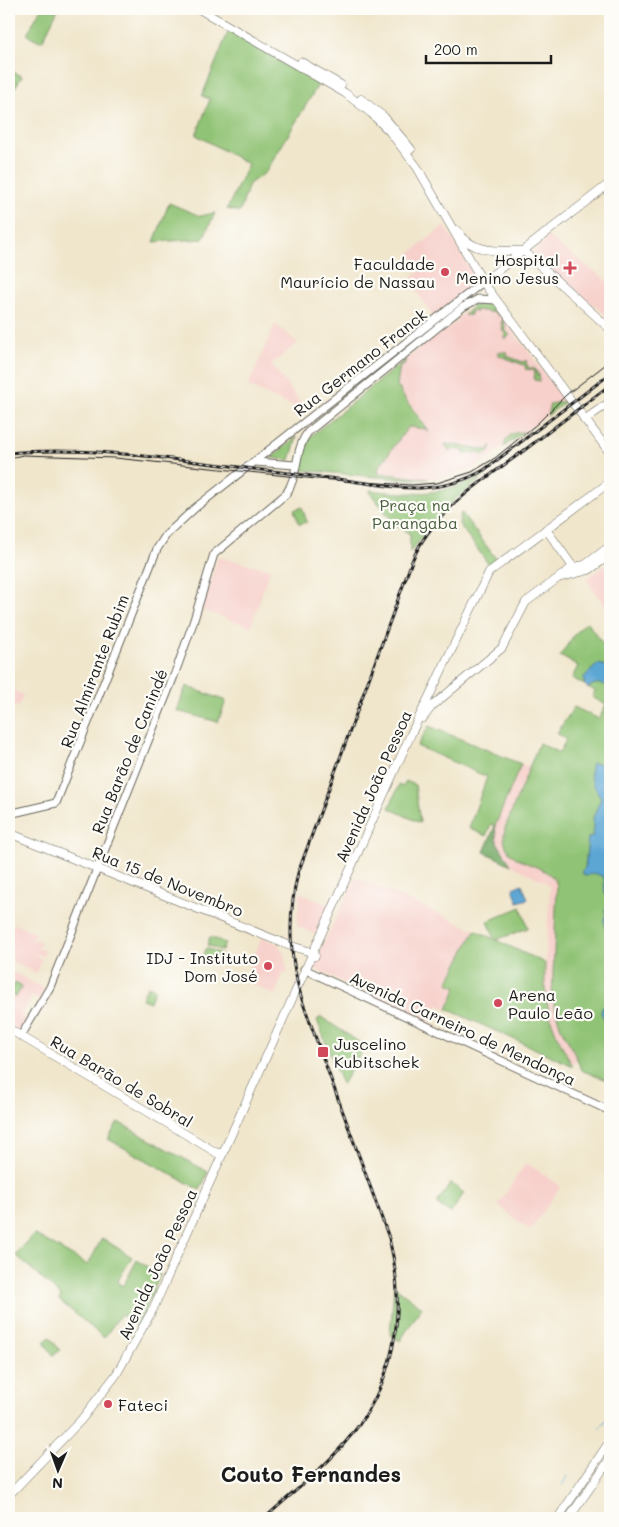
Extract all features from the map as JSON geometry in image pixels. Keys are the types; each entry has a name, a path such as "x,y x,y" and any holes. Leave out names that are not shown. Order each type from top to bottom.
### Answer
{"main road":[{"path":"199,9 345,93 385,127 417,166 483,282 610,453"},
{"path":"209,9 339,84 384,117 421,164 462,238 476,247 492,251 524,251 610,326"},
{"name":"Rua Germano Franck","path":"157,549 174,526 610,183"},
{"name":"Rua Germano Franck","path":"295,465 300,444 308,432 463,307 478,299 496,300"},
{"path":"584,420 610,402"},
{"path":"255,462 295,465 297,444 308,420"},
{"name":"Rua Barão de Canindé","path":"21,1036 50,987 188,636 214,554 286,494 291,485 295,465"},
{"path":"573,567 546,529 610,482"},
{"name":"Avenida João Pessoa","path":"313,955 427,699 439,680 491,569 546,529"},
{"name":"Avenida João Pessoa","path":"9,1495 81,1420 116,1375 153,1309 306,970 424,716 437,702 495,656 506,643 526,602 573,567 584,565 610,546"},
{"name":"Rua Almirante Rubim","path":"9,814 56,803 157,549"},
{"path":"560,577 589,570 610,555"},
{"path":"437,702 432,699 439,680"},
{"name":"Rua 15 de Novembro","path":"9,833 98,867 313,955"},
{"name":"Avenida Carneiro de Mendonça","path":"306,970 610,1111"},
{"name":"Rua Barão de Sobral","path":"9,1029 216,1153 223,1153"},
{"path":"558,1518 610,1442"},
{"path":"570,1518 610,1459"}],"shaded area":[{"name":"Faculdade Maurício de Nassau","path":"445,225 473,275 473,286 433,316 409,280 421,270 409,254"},
{"name":"Hospital Menino Jesus","path":"548,237 610,283 610,308 607,316 532,253"},
{"path":"474,305 495,306 565,402 476,467 451,475 426,479 372,477 408,425 427,427 387,374 427,342 458,322 456,319"},
{"path":"275,324 298,343 271,364 309,414 248,386"},
{"path":"218,557 270,569 251,627 202,610"},
{"path":"608,563 610,565 610,612 586,579"},
{"path":"12,690 23,695 18,707 9,703"},
{"path":"521,764 529,766 505,828 506,845 514,857 548,873 557,883 552,997 560,1026 578,1061 572,1064 551,1025 544,988 550,887 546,882 511,865 502,855 497,842 495,826"},
{"path":"356,877 475,930 448,982 457,987 447,1009 438,1005 430,1022 312,968"},
{"path":"300,892 330,906 316,935 297,926"},
{"path":"12,923 35,933 30,944 34,939 41,942 38,948 45,951 43,956 38,954 36,956 42,959 36,973 12,962 12,953 9,949 9,931"},
{"name":"IDJ - Instituto Dom José","path":"262,937 278,944 284,954 288,974 283,973 275,995 244,981"},
{"path":"9,970 45,989 38,1000 32,996 20,1016 27,1020 20,1031 9,1024"},
{"path":"525,1164 528,1164 559,1185 559,1189 531,1229 528,1229 498,1205"},
{"path":"9,1381 20,1393 9,1405"}],"green space":[{"path":"41,9 58,9 43,40 40,41 28,35 28,32"},
{"path":"229,30 318,85 266,172 249,184 240,212 227,209 248,164 196,135 210,99 202,96"},
{"path":"9,70 22,76 9,97"},
{"path":"169,203 200,216 215,213 203,239 154,242"},
{"path":"481,302 491,305 499,311 503,320 499,314 497,316 497,313 476,310 475,313 474,310 470,312 471,315 464,315 474,305"},
{"path":"503,320 505,330 510,335 507,338 504,338 505,332 501,322"},
{"path":"498,352 507,352 507,356 523,362 527,360 526,363 530,369 533,367 537,371 537,376 539,374 540,381 534,380 535,370 525,369 526,366 498,355"},
{"path":"406,359 404,365 400,365 397,387 400,388 401,393 427,429 408,427 379,467 378,473 428,479 399,479 300,470 305,446 312,435"},
{"path":"565,402 547,416 550,404"},
{"path":"524,432 504,447 510,435"},
{"path":"297,437 290,460 272,458 272,457"},
{"path":"445,444 489,450 491,445 491,450 483,456 481,453 471,452 470,454 464,454 464,451 450,449 450,452"},
{"name":"Praça na Parangaba","path":"492,470 454,500 410,552 410,534 395,524 371,494 370,490 402,493 433,492 463,485"},
{"path":"302,507 307,522 299,524 294,510"},
{"path":"461,512 497,560 489,565 459,524"},
{"path":"587,622 605,647 610,643 610,1072 606,1080 581,1070 576,1056 560,1026 552,997 557,886 553,877 546,871 516,858 509,851 504,841 505,828 539,743 559,753 566,740 557,733 574,707 599,719 606,705 592,697 595,691 572,678 578,666 560,656 576,632"},
{"path":"186,686 226,701 218,722 177,711"},
{"path":"429,726 521,764 495,826 491,824 486,836 469,828 487,777 417,746"},
{"path":"406,781 415,785 420,823 389,808 399,785 403,787"},
{"path":"495,826 497,842 511,865 484,852"},
{"name":"Arena Paulo Leão","path":"521,907 528,928 496,940 545,963 547,1005 550,1017 559,1040 573,1066 447,1009 457,987 448,983 475,930 495,939 488,921"},
{"path":"210,937 225,943 222,951 207,945"},
{"path":"206,948 221,954 217,963 202,957"},
{"path":"16,982 22,986 16,997 9,993"},
{"path":"147,986 155,989 150,1002 142,999"},
{"path":"321,1017 365,1046 342,1085 317,1020"},
{"path":"118,1122 208,1172 200,1190 108,1139"},
{"path":"451,1183 464,1193 451,1213 436,1204"},
{"path":"34,1234 88,1265 102,1238 132,1257 117,1282 123,1286 137,1260 160,1275 138,1327 121,1314 104,1338 59,1300 61,1296 16,1255"},
{"path":"394,1286 422,1307 400,1341 390,1335"},
{"path":"50,1337 60,1351 53,1355 44,1342"}],"water":[{"path":"598,664 610,667 610,686 598,684 588,688 584,684 584,677"},
{"path":"606,761 610,763 610,899 605,894 604,877 594,873 586,876 581,872 585,868 588,838 593,836 593,818 601,798 592,781 590,773 592,763 603,764"},
{"path":"522,884 528,899 518,902 513,888"},
{"path":"610,907 610,946 604,919 606,915 605,909"},
{"path":"610,1004 610,1022 606,1021 601,1013 602,1008"}],"waterway":[{"path":"600,1428 610,1414"},
{"path":"562,1485 568,1476"}],"tram line":[{"path":"9,458 23,455 115,458 316,479 411,485 437,483 472,472 495,458 538,423 566,395 610,361"}],"railway":[{"path":"9,453 44,451 113,453 184,460 387,486 435,487 451,484 484,470 610,374"},
{"path":"265,1518 325,1464 361,1422 375,1399 385,1374 393,1347 397,1321 395,1266 389,1238 298,986 291,938 292,906 298,873 412,561 421,543 459,499 610,385"}],"place":[{"name":"Hospital Menino Jesus","path":"570,268"},
{"name":"Faculdade Maurício de Nassau","path":"445,272"},
{"name":"IDJ - Instituto Dom José","path":"268,966"},
{"name":"Arena Paulo Leão","path":"498,1003"},
{"name":"Juscelino Kubitschek","path":"323,1052"},
{"name":"Fateci","path":"108,1404"}],"district":[{"name":"Couto Fernandes","path":"311,1473"}]}
